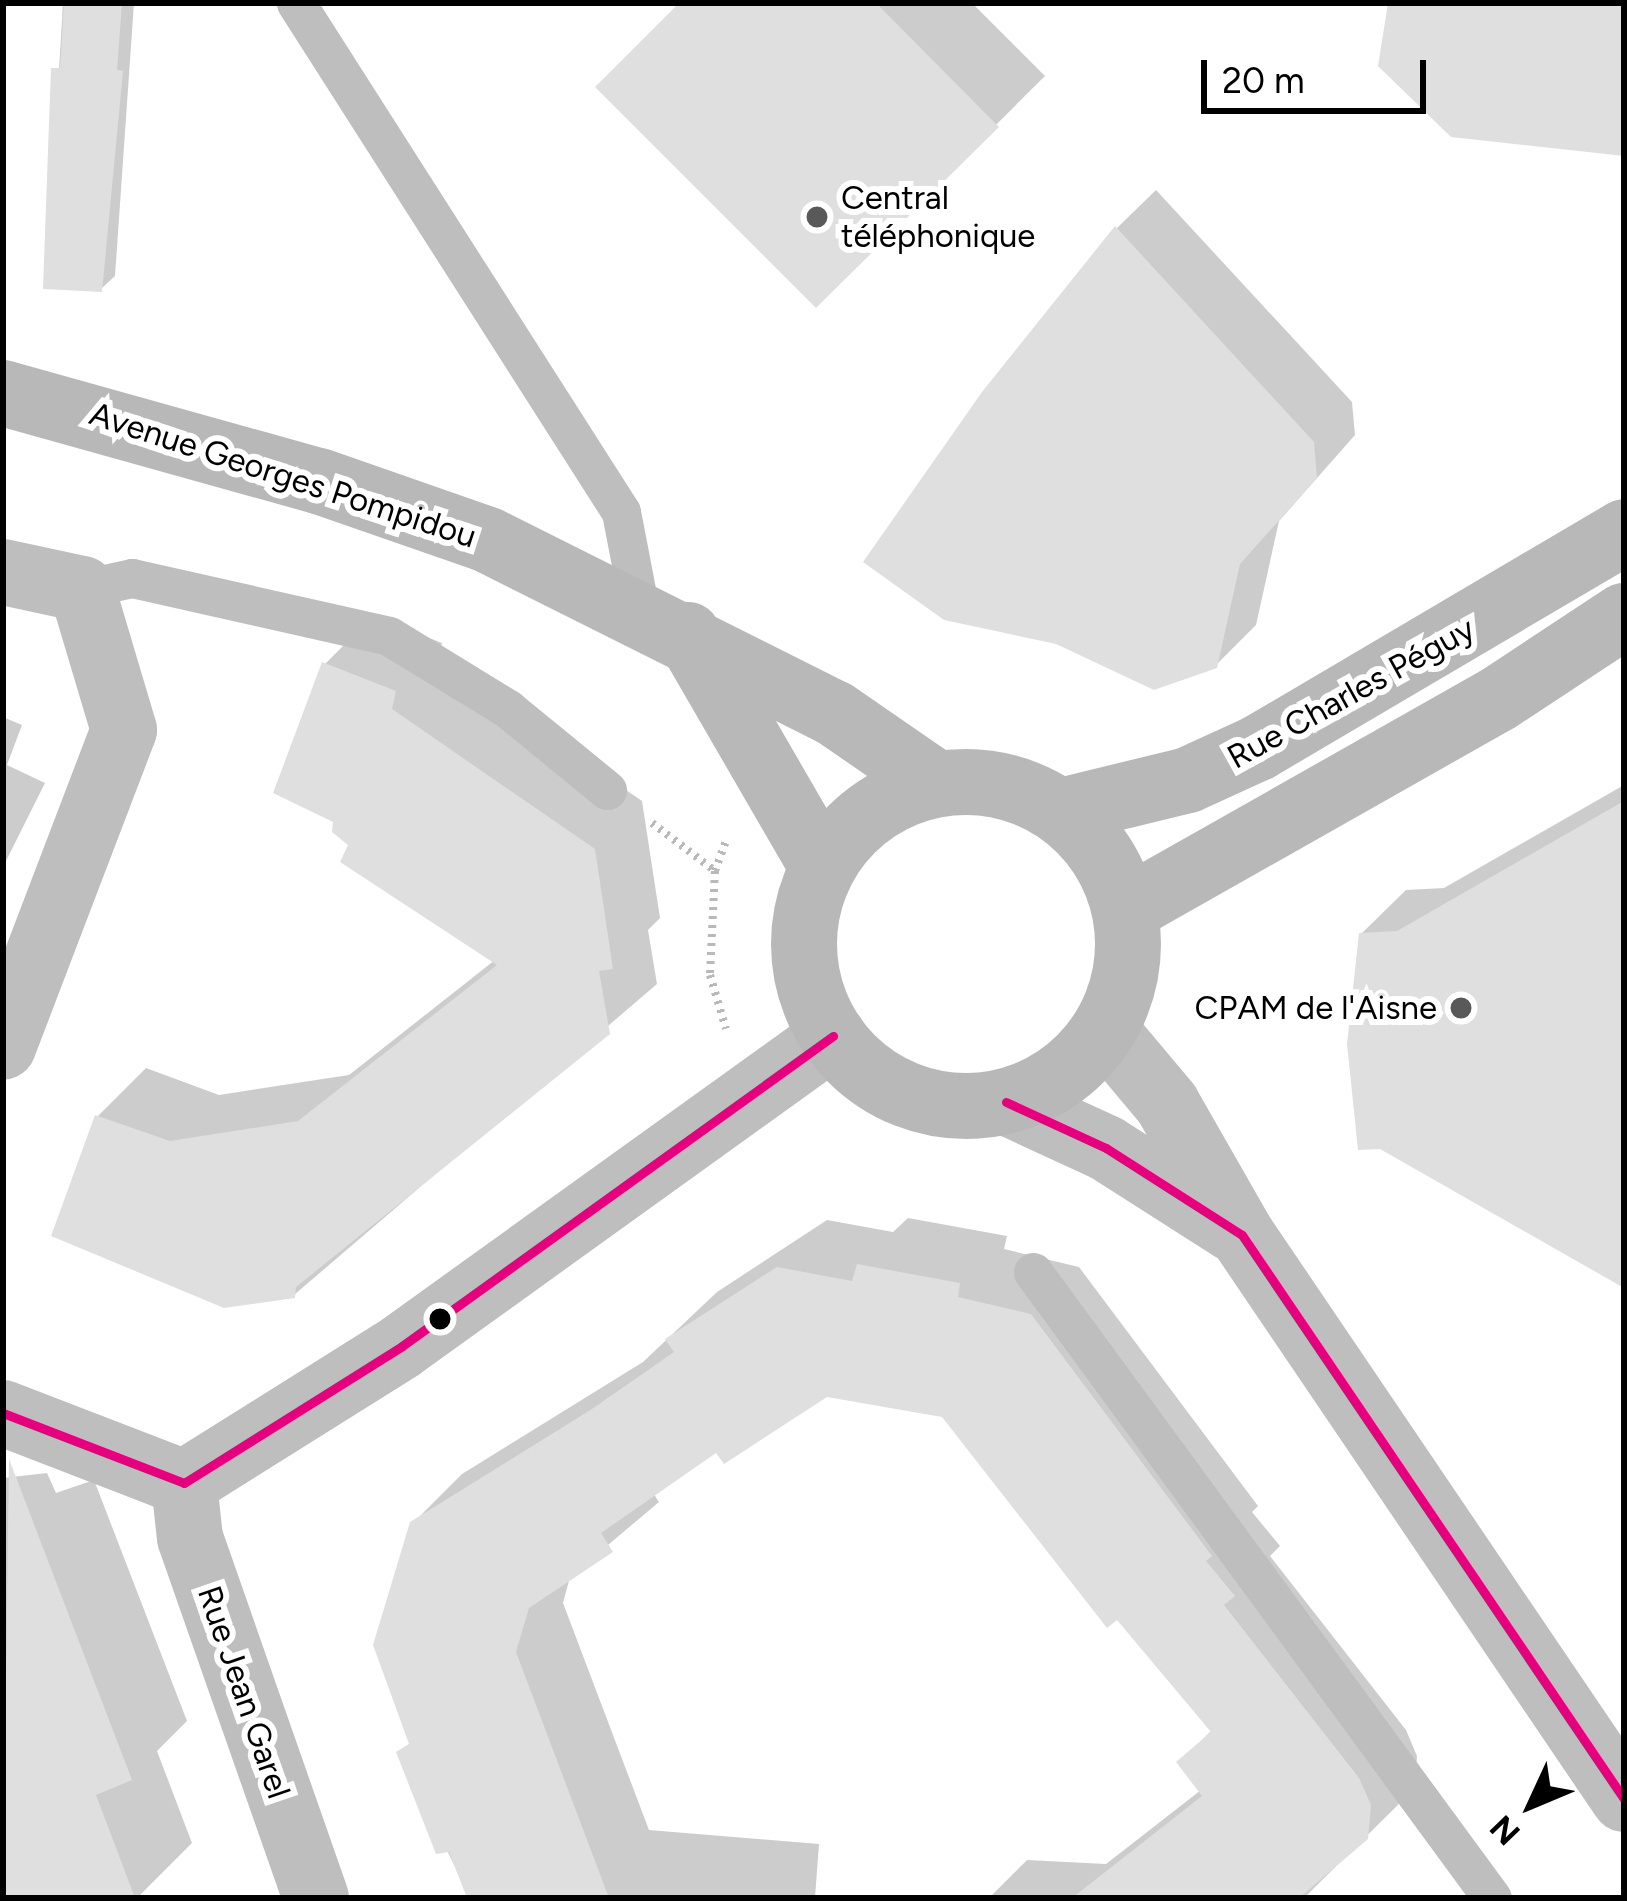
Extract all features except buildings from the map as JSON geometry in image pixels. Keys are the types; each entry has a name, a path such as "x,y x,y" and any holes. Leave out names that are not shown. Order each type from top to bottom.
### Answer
{"main road":[{"name":"Avenue Georges Pompidou","path":"3,393 320,481 488,540 664,623 834,713 937,784"},
{"name":"Rue Charles Péguy","path":"1060,811 1188,779 1258,748 1624,532"},
{"path":"1125,910 1498,699 1624,616"},
{"path":"664,623 823,868"},
{"path":"980,782 1060,811 1112,872 1125,910 1122,992 1105,1030 1078,1062 1006,1102 928,1102 859,1065 832,1036 806,971 804,936 823,868 870,812 937,784 980,782"}],"street":[{"path":"3,572 82,590 124,730 3,1047"},
{"path":"1105,1030 1167,1104 1242,1235 1624,1798"},
{"path":"3,1413 184,1484 402,1346 832,1036"},
{"path":"1006,1102 1106,1148 1242,1235"},
{"name":"Rue Jean Garel","path":"184,1484 190,1538 316,1898"}],"lane":[{"path":"296,3 621,512 664,623"},
{"path":"82,590 132,578 389,636 508,709 607,790"},
{"path":"1033,1272 1492,1898"}],"path":[{"path":"715,871 710,976 729,1040 765,1088"}],"transit line":[{"path":"3,1413 184,1483 402,1346 833,1036"},
{"path":"1006,1102 1106,1148 1242,1235 1624,1799"}],"place":[{"name":"Central téléphonique","path":"817,217"},
{"name":"CPAM de l'Aisne","path":"1461,1008"}]}
